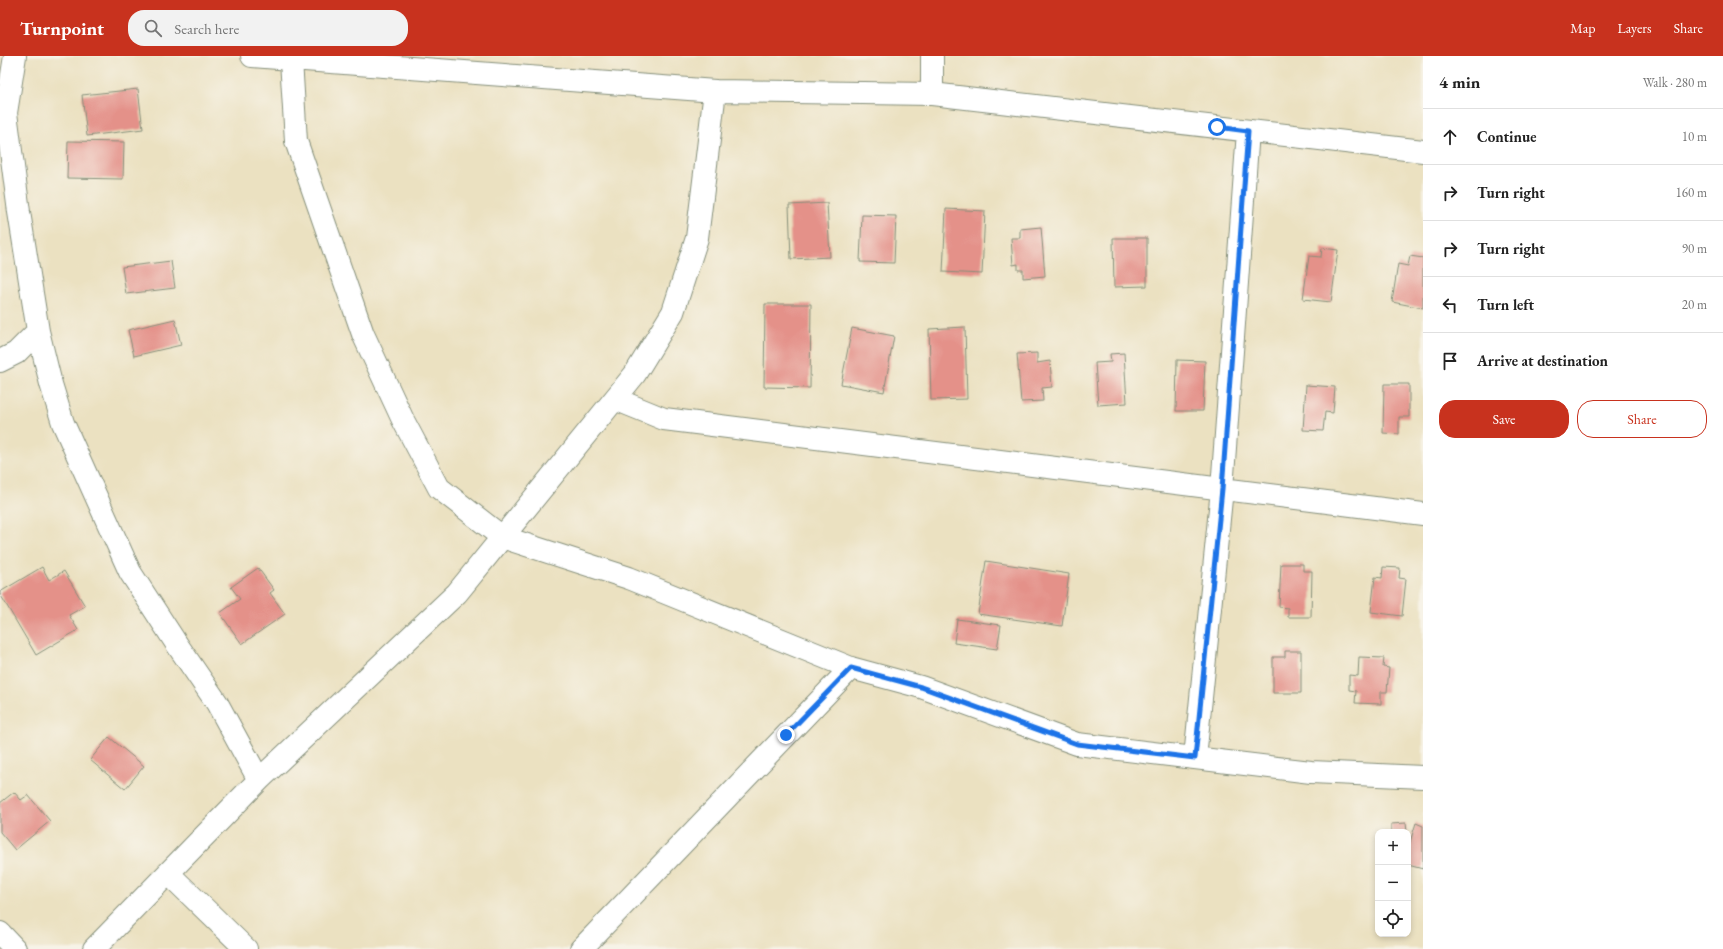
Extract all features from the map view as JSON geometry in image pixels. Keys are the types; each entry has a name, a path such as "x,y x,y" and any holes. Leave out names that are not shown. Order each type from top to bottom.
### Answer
{"street":[{"path":"15,56 6,113 19,212 38,331 51,384 63,423 130,572 217,703 259,780"},
{"path":"252,56 291,60 482,65 715,91 932,94 1423,151"},
{"path":"932,56 932,94"},
{"path":"291,60 296,141 363,334 403,420 439,488 502,537 629,578 851,668 921,687 1077,744 1311,772 1423,777"},
{"path":"94,949 259,780 457,593 636,374 673,312 695,246 715,91"},
{"path":"1195,758 1222,489 1248,131"},
{"path":"0,361 16,353 38,331"},
{"path":"615,399 664,419 1423,514"},
{"path":"581,949 851,668"},
{"path":"168,873 246,949"},
{"path":"0,933 15,949"}],"building":[{"path":"138,89 143,129 87,136 82,95"},
{"path":"68,141 124,142 123,179 67,178"},
{"path":"827,203 830,257 791,259 789,205"},
{"path":"946,209 985,211 982,274 943,272"},
{"path":"862,215 896,216 894,263 860,262"},
{"path":"1041,227 1045,276 1023,278 1023,270 1018,270 1018,264 1013,265 1011,238 1020,238 1020,229"},
{"path":"1113,238 1147,238 1147,286 1114,287"},
{"path":"1322,248 1338,250 1331,302 1303,299 1309,256 1321,257"},
{"path":"1410,256 1423,258 1423,308 1392,302 1398,264 1408,266"},
{"path":"171,261 175,288 126,294 122,267"},
{"path":"765,304 811,304 810,388 764,387"},
{"path":"175,319 181,345 134,356 128,330"},
{"path":"965,327 967,399 931,400 929,329"},
{"path":"852,328 894,336 884,392 841,384"},
{"path":"1037,353 1037,363 1050,361 1052,387 1042,388 1043,401 1021,402 1017,354"},
{"path":"1124,353 1127,403 1098,405 1095,363 1111,362 1110,354"},
{"path":"1177,360 1205,361 1203,411 1176,411"},
{"path":"1384,384 1409,384 1409,417 1399,417 1399,434 1383,433"},
{"path":"1306,385 1335,387 1333,413 1325,412 1323,431 1303,430"},
{"path":"986,561 1069,574 1062,626 978,614"},
{"path":"1281,564 1303,564 1303,571 1312,571 1311,617 1288,617 1288,608 1279,607"},
{"path":"42,567 49,580 64,571 85,606 69,615 78,630 36,655 0,592"},
{"path":"1383,567 1400,568 1399,578 1406,579 1402,616 1371,612 1375,577 1382,578"},
{"path":"258,568 274,590 270,593 285,614 242,644 220,613 240,599 231,587"},
{"path":"957,619 1001,625 997,649 954,643"},
{"path":"1285,651 1301,651 1301,693 1273,693 1273,657 1285,657"},
{"path":"1359,657 1384,658 1383,667 1389,668 1387,692 1381,692 1381,704 1355,703 1356,691 1349,690 1349,675 1358,676"},
{"path":"109,737 144,766 125,789 90,760"},
{"path":"14,792 21,800 28,795 50,821 15,850 0,832 0,803"},
{"path":"1406,823 1407,829 1391,829 1391,824"},
{"path":"1416,823 1423,826 1423,869 1411,866 1411,839"}],"route":[{"path":"786,735 851,668 921,687 1077,744 1195,758 1222,489 1248,131 1217,127"}]}
